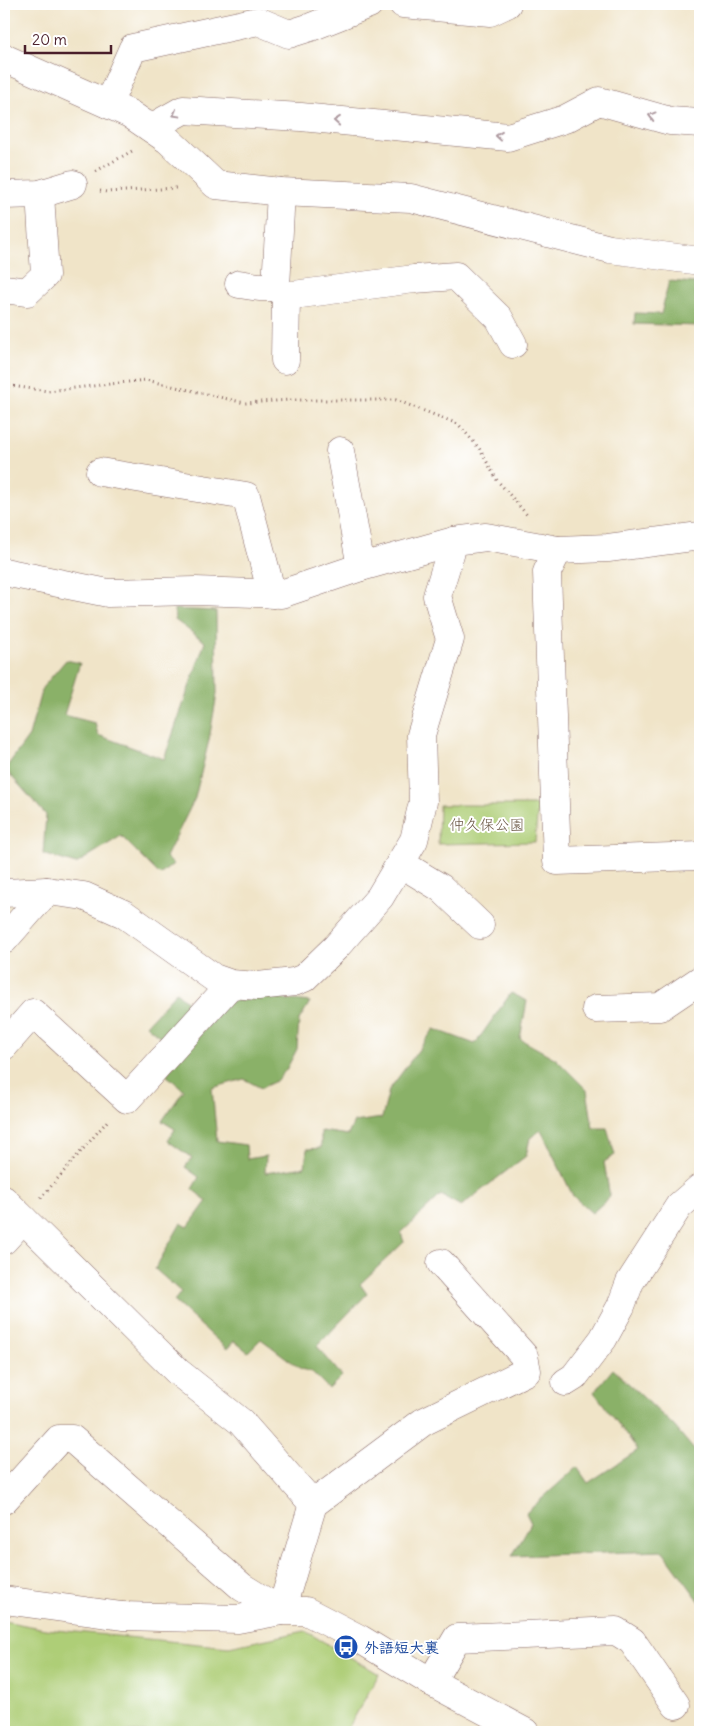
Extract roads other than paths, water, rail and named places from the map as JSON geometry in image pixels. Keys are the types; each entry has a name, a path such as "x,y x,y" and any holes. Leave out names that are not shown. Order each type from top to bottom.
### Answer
{"street":[{"path":"108,104 133,48 258,21 288,34 369,4"},
{"path":"404,4 490,12 507,4"},
{"path":"4,58 130,114 168,140 216,185 281,192 411,198 610,249 700,261"},
{"path":"151,128 183,110 301,117 508,137 565,119 599,102 670,121 700,123"},
{"path":"4,195 40,194 73,184"},
{"path":"281,192 281,291 285,360"},
{"path":"4,289 28,292 45,275 40,194"},
{"path":"239,284 281,291 456,276 499,318 512,344"},
{"path":"340,451 361,566"},
{"path":"100,472 246,496 272,594"},
{"path":"4,572 108,593 195,590 280,594 361,566 454,541 486,537 558,550 608,548 700,536"},
{"path":"4,892 47,891 84,896 124,914 214,978 231,984 258,986 294,982 304,978 336,947 380,897 414,840 423,802 421,735 450,639 437,596 454,541"},
{"path":"558,550 547,572 557,861 700,856"},
{"path":"400,863 440,888 480,925"},
{"path":"4,940 47,891"},
{"path":"596,1009 660,1007 700,980"},
{"path":"4,1046 33,1013 127,1099 231,984"},
{"path":"566,1382 574,1377 603,1339 621,1306 630,1282 679,1206 700,1188"},
{"path":"4,1240 13,1210 178,1372 241,1422 313,1504"},
{"path":"282,1611 313,1504 423,1422 527,1371 524,1356 441,1263"},
{"path":"4,1500 59,1439 72,1439 242,1587 282,1611"},
{"path":"4,1600 122,1616 238,1619 282,1611 306,1611 360,1639 430,1682 525,1732"},
{"path":"430,1682 458,1638 616,1631 632,1641 676,1705"}],"place":[{"name":"外語短大裏","path":"346,1647"}],"park label":[{"name":"仲久保公園","path":"487,824"}]}
